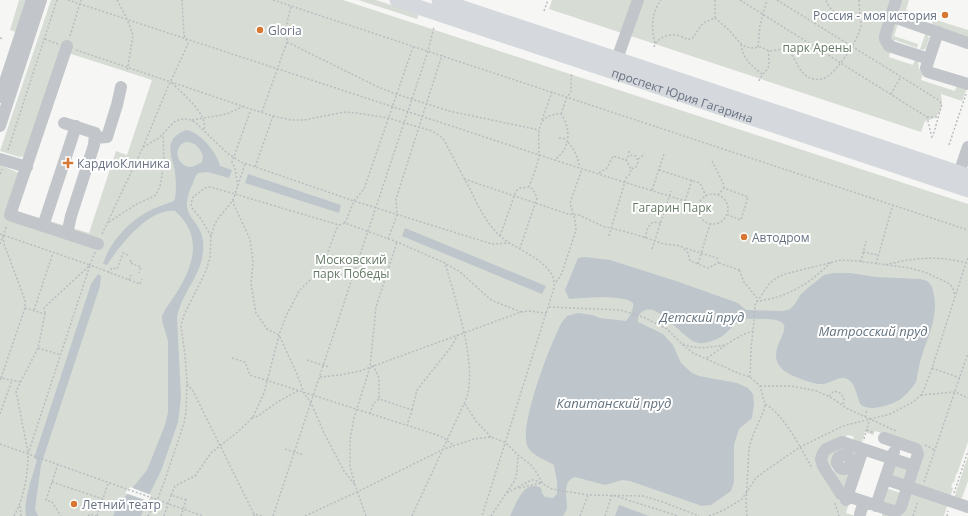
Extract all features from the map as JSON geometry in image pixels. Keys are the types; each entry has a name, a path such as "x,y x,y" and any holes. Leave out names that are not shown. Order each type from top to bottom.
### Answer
{"main road":[{"name":"проспект Юрия Гагарина","path":"396,0 968,190"},
{"name":"проспект Юрия Гагарина","path":"439,0 964,175"}],"street":[{"path":"0,98 32,0"},
{"path":"0,126 42,0"},
{"path":"617,59 638,0"},
{"path":"896,0 884,36 886,43 889,46 929,58"},
{"path":"891,16 968,43"},
{"path":"938,32 926,68 928,72 968,84"},
{"path":"66,46 10,215 98,244"},
{"path":"95,138 107,137 113,100 121,87"},
{"path":"64,122 95,133 94,145 71,216 67,234"},
{"path":"43,226 76,126"},
{"path":"964,175 968,147"},
{"path":"2,160 27,167"},
{"path":"843,500 864,502 894,511 898,511 901,507 918,454 917,450 884,438"},
{"path":"843,500 841,494 821,472 822,455 826,449 842,442 914,466"},
{"path":"876,506 897,442"},
{"path":"836,445 839,461 844,469 854,466"},
{"path":"843,500 854,466 863,449"},
{"path":"821,472 839,461"},
{"path":"885,479 968,508 966,516"},
{"path":"860,514 864,502"}],"path":[{"path":"0,174 2,160 58,0"},
{"path":"68,0 554,160 698,205"},
{"path":"66,46 81,0"},
{"path":"117,0 133,35 127,72"},
{"path":"28,454 98,244 143,147 167,89 188,44 184,35 182,0"},
{"path":"273,0 968,230"},
{"path":"544,11 548,0"},
{"path":"655,43 652,34 652,18 657,5 661,0"},
{"path":"715,0 715,18 729,30 741,44 749,48 758,47 770,51 782,49 788,51 793,56 803,73 808,77 815,79 822,79 830,75 852,47 861,26 859,0"},
{"path":"740,0 928,117 938,117"},
{"path":"758,47 762,14 767,0"},
{"path":"777,0 937,99 942,104 932,138 928,117"},
{"path":"826,0 827,5 834,12 842,15 853,14 860,18"},
{"path":"262,112 286,42 287,23 291,6"},
{"path":"654,47 655,43 660,38 671,35 677,35 690,40 703,23 715,18"},
{"path":"273,516 412,100 434,28"},
{"path":"0,38 4,39"},
{"path":"44,39 273,116 291,120 304,120 344,112 357,113 388,118 437,134 444,140 486,220 500,236 538,260 548,269 555,282"},
{"path":"286,42 378,87 426,105 539,130"},
{"path":"741,44 743,54 747,61 762,74"},
{"path":"345,224 354,201 364,189 413,46"},
{"path":"759,81 769,65 768,56 770,51"},
{"path":"388,239 397,215 396,199 442,55"},
{"path":"554,160 562,153 568,140 568,130 561,114 567,97 571,92 572,73"},
{"path":"891,94 901,78"},
{"path":"171,81 199,111 203,119 204,130"},
{"path":"949,145 968,84"},
{"path":"529,187 539,155 539,130 552,92"},
{"path":"143,147 163,134 177,120 184,118 192,120 203,119 227,114 244,106"},
{"path":"238,186 232,162 251,109"},
{"path":"542,122 549,116 561,114"},
{"path":"256,167 273,116"},
{"path":"192,120 218,145 245,164 397,215 492,244 510,243"},
{"path":"108,223 136,205 156,195 160,186 164,163 163,134"},
{"path":"559,138 568,140 577,156 579,168"},
{"path":"626,160 629,155 629,151"},
{"path":"609,236 625,182 631,169 637,164 638,159 645,154"},
{"path":"652,191 664,154"},
{"path":"629,155 635,156 638,159"},
{"path":"598,174 607,168 613,156 626,160 631,169"},
{"path":"712,161 724,188"},
{"path":"148,516 157,500 184,424 187,383 181,326 186,308 206,271 210,257 211,236 217,220 233,200 245,164"},
{"path":"482,516 555,282 562,273 576,230 570,202 582,169"},
{"path":"659,170 700,183 706,196"},
{"path":"464,179 568,214 585,217 602,226 664,244 682,246 717,258 718,263"},
{"path":"686,201 692,180"},
{"path":"211,236 201,219 192,208 191,204 194,197 205,188 210,187 338,225 345,224 397,242 445,263 460,272 491,300 521,312 546,313"},
{"path":"500,236 516,191 520,188 529,187 533,189 537,198 520,248"},
{"path":"718,194 724,188"},
{"path":"724,188 748,197 741,220 728,215"},
{"path":"652,249 671,191"},
{"path":"718,194 726,200 728,215 722,221 710,224 700,218 698,205 706,196 718,194"},
{"path":"233,200 250,239 253,262 251,284 256,313 267,329 279,336 297,374 304,393 344,472 354,485"},
{"path":"876,264 893,204"},
{"path":"644,238 648,227 653,222 661,223"},
{"path":"698,264 710,224"},
{"path":"164,516 175,486 195,476 206,458 251,419 268,381 279,336 286,316 299,291 323,265 338,225"},
{"path":"0,234 140,284 142,279"},
{"path":"0,244 3,235"},
{"path":"0,380 25,308 25,300 4,244 3,235"},
{"path":"861,262 866,241"},
{"path":"366,516 354,485 349,455 356,409 370,367 376,308 397,242"},
{"path":"685,248 690,261 708,268 718,263 740,270 744,282 757,300"},
{"path":"863,252 875,253 878,255"},
{"path":"34,310 54,253"},
{"path":"108,273 112,268 117,269 123,253 130,256"},
{"path":"885,265 906,260 934,258 967,263"},
{"path":"709,516 734,505 742,499 756,478 800,447 830,431 864,419 890,414 913,402 921,395 932,368 968,258"},
{"path":"132,260 130,263 141,267 139,273"},
{"path":"750,377 755,305 769,284 781,275 841,260 861,262 917,270 938,277 950,284 955,296"},
{"path":"757,300 776,298 794,290 810,280 831,262"},
{"path":"412,516 469,393 469,355 445,263"},
{"path":"21,516 19,509 28,468 28,454 16,391 38,348 45,314 44,308 90,265"},
{"path":"129,280 131,275"},
{"path":"548,307 620,310 642,316 667,329 693,353 750,377 760,386 765,404 749,448 747,516"},
{"path":"25,308 45,314"},
{"path":"320,377 360,371 459,333 521,312"},
{"path":"707,359 742,334 753,331"},
{"path":"407,425 417,390 451,347 459,333"},
{"path":"681,343 698,348 726,345"},
{"path":"38,348 61,355"},
{"path":"913,516 968,353"},
{"path":"232,358 245,362 250,375 437,435 448,440 453,445"},
{"path":"307,360 329,367"},
{"path":"373,366 379,378 379,399"},
{"path":"932,368 960,378"},
{"path":"1,378 21,382"},
{"path":"0,414 12,380"},
{"path":"187,383 193,391 221,445 254,515 262,516"},
{"path":"760,386 803,387 817,391 829,396 843,406 870,418"},
{"path":"251,419 298,391"},
{"path":"829,396 834,391 840,393 844,398 843,406"},
{"path":"921,395 955,392 968,398"},
{"path":"379,399 412,410"},
{"path":"370,414 373,404 379,399"},
{"path":"465,403 476,421 491,437"},
{"path":"765,404 772,407 800,447 821,472"},
{"path":"864,419 867,409"},
{"path":"870,418 867,431 872,432 871,434"},
{"path":"305,516 444,449 474,438 491,437 505,442 518,456 530,464 538,474 543,484"},
{"path":"0,444 34,455 126,490 203,516"},
{"path":"285,449 304,456"},
{"path":"946,516 968,451"},
{"path":"491,516 515,480 518,456"},
{"path":"58,464 46,500 52,502 57,512 61,516"},
{"path":"506,494 531,480 535,480 546,487 588,495 642,496 700,516"},
{"path":"52,482 103,499"},
{"path":"88,516 90,514 97,516 109,483"},
{"path":"519,488 538,483 543,484"},
{"path":"171,495 186,500"},
{"path":"580,516 588,495"},
{"path":"605,516 612,495"},
{"path":"612,495 678,516"},
{"path":"181,516 187,497"},
{"path":"839,516 843,500"},
{"path":"14,516 20,503"}],"green space":[{"path":"19,0 27,0 16,32 10,30"},
{"name":"Московский парк Победы","path":"51,0 343,0 968,204 968,442 954,483 953,482 951,487 953,488 944,516 882,516 883,511 894,514 920,459 884,434 875,431 873,435 865,432 861,446 855,443 853,436 847,435 846,437 821,450 849,503 846,513 856,516 0,516 0,163 1,165 21,174 10,209 89,233 116,151 127,155 152,80 62,51 25,156 19,157 0,151"},
{"path":"358,0 376,0 419,14 417,19"},
{"name":"парк Арены","path":"552,0 892,0 889,57 913,65 915,60 918,60 919,68 923,74 921,80 955,91 957,85 967,88 962,101 941,94 942,104 940,112 934,118 925,121 921,132 549,9"},
{"path":"900,0 909,0 906,10 918,14 913,18 905,16 898,8"},
{"path":"930,18 968,30 968,38 933,25"},
{"path":"892,23 898,24 894,36 918,44 917,48 895,40 894,42 889,41"},
{"path":"926,32 929,38 926,48 923,50 920,49"},
{"path":"840,446 857,451 853,461 851,456 843,453"},
{"path":"835,448 838,455 835,458 835,465 829,469 824,457"},
{"path":"968,456 968,481 962,498 954,498"},
{"path":"842,457 846,457 848,458 848,466 842,467 839,464 839,460"},
{"path":"893,465 908,467 906,480 893,477"},
{"path":"838,469 843,472 848,472 850,469 845,489 831,473"},
{"path":"886,488 901,493 897,507 881,501"}],"water":[{"path":"186,130 197,134 212,149 220,166 232,170 229,178 208,172 198,173 191,187 187,206 188,212 201,233 203,252 198,271 184,297 177,317 181,398 178,422 161,471 148,497 141,516 113,516 117,507 147,470 165,425 168,412 168,341 162,316 188,271 193,250 190,230 175,211 155,215 145,221 127,238 107,265 103,264 106,255 116,239 129,225 145,213 174,201 176,194 176,179 170,150 172,141 180,133","holes":["185,142 189,142 197,146 203,156 202,162 192,167 182,164 179,160 177,152 181,145"]},
{"path":"248,174 341,205 339,213 245,183"},
{"path":"405,228 546,286 542,294 402,236"},
{"path":"585,257 610,260 676,281 738,303 746,310 783,311 790,309 801,294 809,287 824,275 834,273 920,279 927,281 931,285 934,294 935,312 921,358 916,382 901,399 881,407 870,408 861,405 854,385 846,378 839,378 819,384 807,381 784,371 777,361 776,354 777,347 784,330 784,325 779,321 768,319 742,320 737,322 717,339 705,343 698,343 684,334 659,313 651,310 644,311 638,317 638,322 663,334 673,345 681,363 692,373 699,376 737,383 748,388 753,394 754,404 752,418 739,429 734,445 734,482 731,491 711,505 702,506 630,481 622,480 605,485 575,477 568,482 566,490 567,508 563,516 510,516 521,494 530,487 535,486 541,488 545,497 553,498 557,494 557,482 554,465 538,457 532,452 529,449 526,440 527,425 536,386 562,322 567,316 578,313 600,318 626,321 632,310 633,303 621,298 593,297 569,299 565,290 578,258"},
{"path":"98,274 101,276 100,286 41,465 35,509 38,516 26,516 25,510 27,496 37,460 34,458 91,284"},
{"path":"619,505 649,516 615,516"}],"pier":[{"path":"130,487 151,495 148,501 125,493"}],"place":[{"name":"Россия - моя история","path":"945,15"},
{"name":"Gloria","path":"260,30"},
{"name":"КардиоКлиника","path":"68,163"},
{"name":"Автодром","path":"744,237"},
{"name":"Летний театр","path":"74,504"}],"park label":[{"name":"Гагарин Парк","path":"672,207"}],"water label":[{"name":"Детский пруд","path":"702,317"},
{"name":"Матросский пруд","path":"873,331"},
{"name":"Капитанский пруд","path":"614,403"}]}
